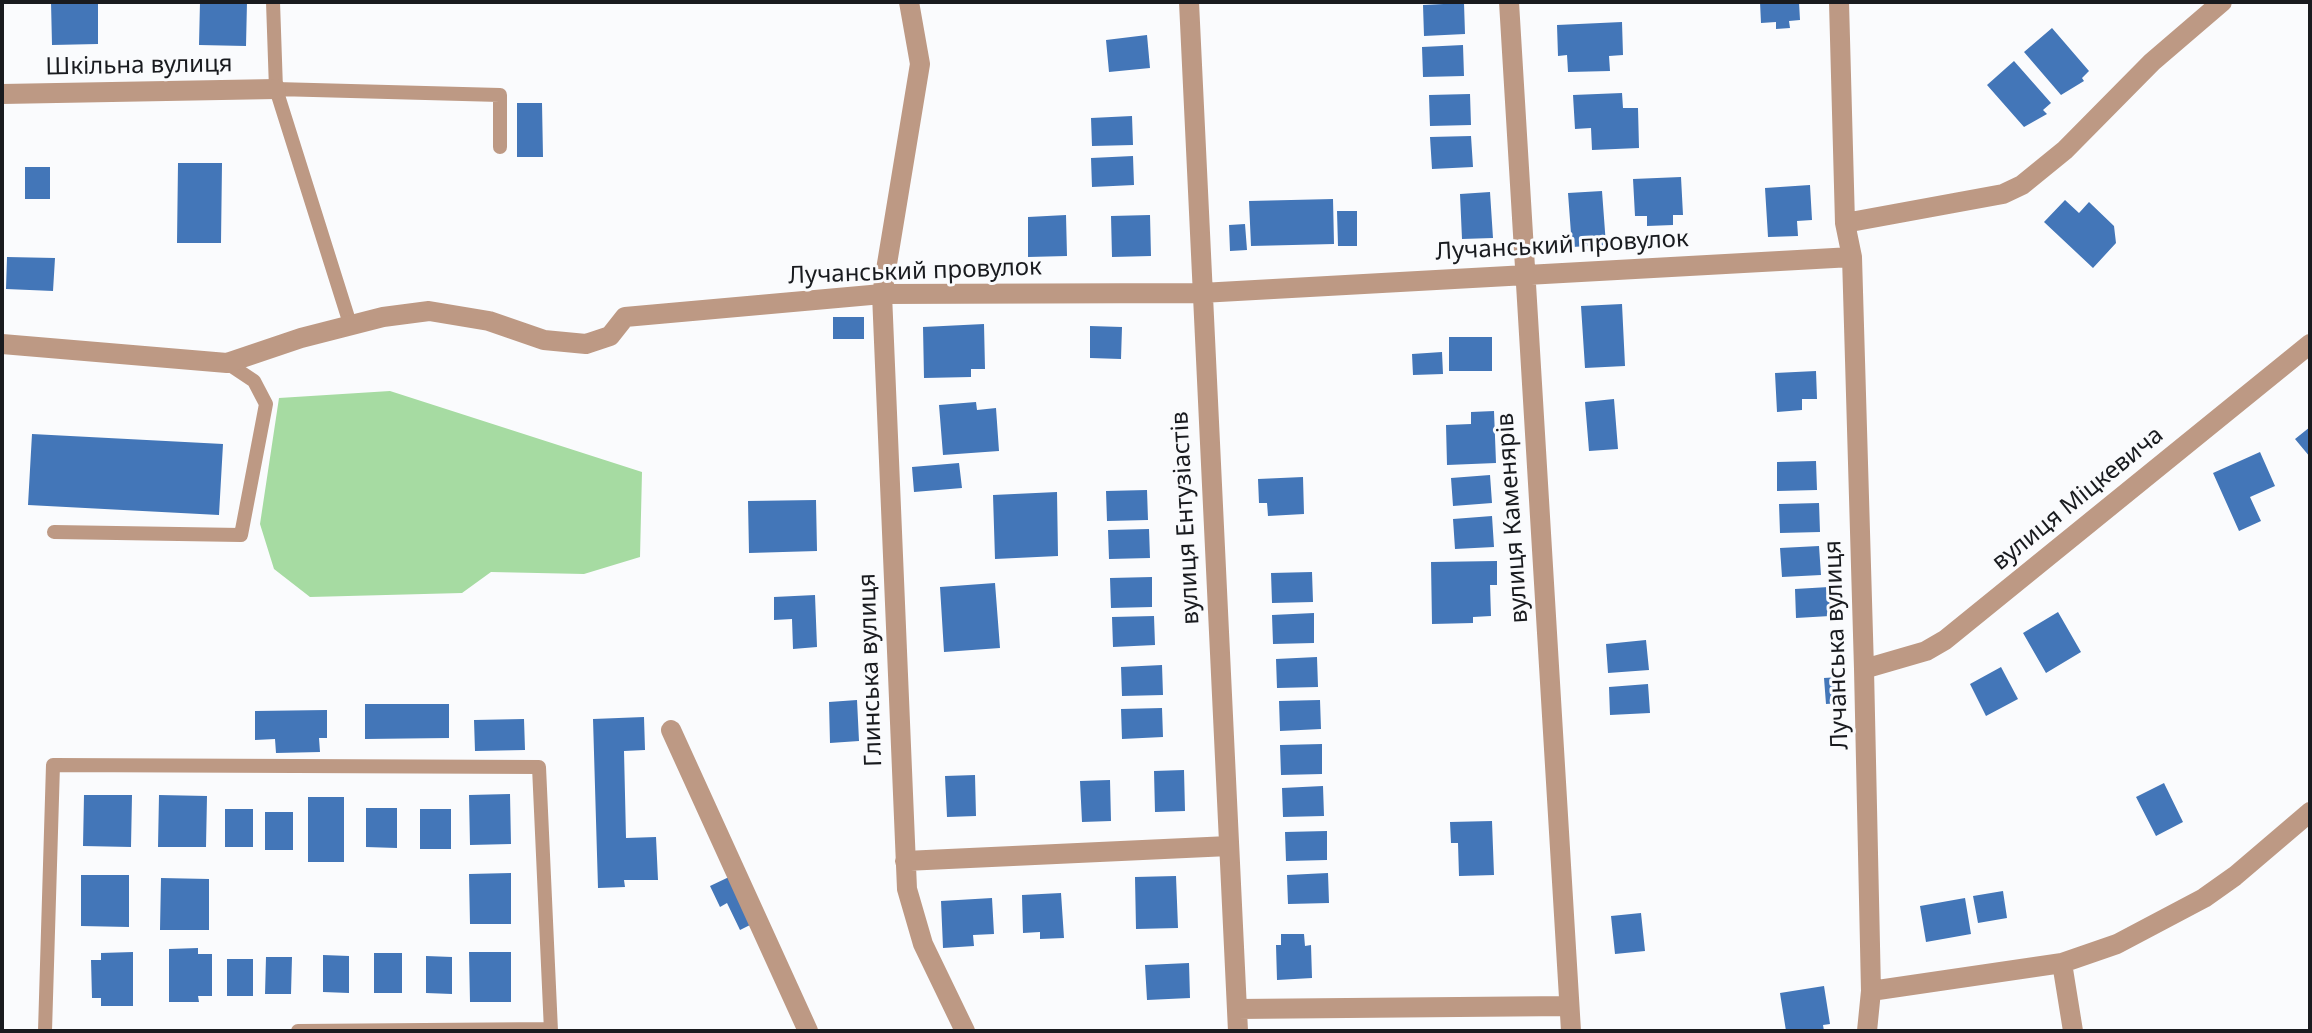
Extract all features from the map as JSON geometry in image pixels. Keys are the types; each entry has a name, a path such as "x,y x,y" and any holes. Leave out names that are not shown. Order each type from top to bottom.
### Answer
{"street":[{"name":"Глинська вулиця","path":"909,2 920,64 882,294 905,861 913,917 965,1031"},
{"name":"вулиця Ентузіастів","path":"1189,2 1238,1031"},
{"name":"вулиця Каменярів","path":"1509,2 1571,1031"},
{"name":"Лучанська вулиця","path":"1839,2 1845,223 1852,257 1864,669 1871,991 1867,1031"},
{"path":"1845,223 2003,194 2022,185 2065,150 2152,62 2222,2"},
{"name":"Шкільна вулиця","path":"2,94 276,89"},
{"name":"Лучанський провулок","path":"2,344 227,363 301,338 383,317 429,311 489,321 544,340 586,344 610,336 625,317 882,294 1201,293 1852,257"},
{"name":"вулиця Міцкевича","path":"1864,669 1926,651 1945,640 2310,344"},
{"path":"671,730 808,1031"},
{"path":"1871,991 2062,963 2144,932 2204,898 2235,876 2310,812"},
{"path":"905,861 1229,846"},
{"path":"2062,963 2073,1031"},
{"path":"1237,1009 1569,1006"}],"lane":[{"path":"273,2 276,89 351,327"},
{"path":"276,89 500,95 500,147"},
{"path":"54,532 241,535 266,404 254,381 227,363"},
{"path":"45,1031 53,765 539,767 551,1030 298,1031"}],"green space":[{"path":"390,391 642,472 640,557 584,574 491,572 462,593 310,597 274,569 260,524 279,398"}],"building":[{"path":"51,2 98,2 98,44 52,45"},
{"path":"200,2 247,2 246,46 199,45"},
{"path":"1760,2 1799,2 1800,20 1789,21 1790,28 1776,29 1776,22 1761,23"},
{"path":"1464,3 1465,34 1424,36 1423,5"},
{"path":"1622,22 1623,55 1609,56 1610,71 1568,72 1567,55 1558,56 1557,25"},
{"path":"2052,28 2089,71 2082,78 2084,81 2061,95 2024,52"},
{"path":"1147,35 1150,68 1109,72 1106,40"},
{"path":"1463,45 1464,76 1423,77 1422,47"},
{"path":"2014,61 2051,103 2043,110 2047,114 2024,127 1987,85"},
{"path":"1622,93 1623,108 1638,108 1639,148 1592,150 1591,128 1575,129 1573,95"},
{"path":"1470,94 1471,125 1430,126 1429,95"},
{"path":"517,103 542,103 543,157 517,157"},
{"path":"1132,116 1133,145 1092,146 1091,118"},
{"path":"1471,136 1473,167 1432,169 1430,137"},
{"path":"1133,156 1134,185 1092,187 1091,158"},
{"path":"178,163 222,163 221,243 177,243"},
{"path":"25,167 50,167 50,199 25,199"},
{"path":"1681,177 1683,215 1673,215 1673,225 1647,226 1647,216 1635,216 1633,179"},
{"path":"1810,185 1812,220 1797,221 1798,236 1768,237 1765,188"},
{"path":"1602,191 1606,245 1572,247 1568,193"},
{"path":"1490,192 1493,238 1462,239 1460,194"},
{"path":"1333,199 1334,244 1251,246 1249,201"},
{"path":"2065,200 2079,213 2089,202 2114,226 2116,243 2093,268 2044,222"},
{"path":"1337,211 1357,211 1357,246 1338,246"},
{"path":"1066,215 1067,256 1028,257 1028,217"},
{"path":"1150,215 1151,256 1112,257 1111,216"},
{"path":"1245,224 1247,250 1230,251 1229,225"},
{"path":"7,257 55,258 53,291 6,289"},
{"path":"1622,304 1625,366 1585,368 1581,306"},
{"path":"833,317 864,317 864,339 833,339"},
{"path":"984,324 985,369 971,369 971,377 924,378 923,327"},
{"path":"1090,326 1122,327 1121,359 1090,358"},
{"path":"1449,337 1492,337 1492,371 1449,371"},
{"path":"1442,352 1443,374 1413,375 1412,354"},
{"path":"1816,371 1817,399 1802,399 1802,410 1777,412 1775,373"},
{"path":"1614,399 1618,449 1589,451 1585,402"},
{"path":"976,402 977,410 996,408 999,451 943,455 939,405"},
{"path":"1494,411 1496,463 1447,465 1446,425 1471,424 1471,412"},
{"path":"2310,427 2310,457 2295,439"},
{"path":"32,434 223,444 219,515 28,505"},
{"path":"2260,452 2275,486 2250,497 2261,521 2239,531 2213,473"},
{"path":"1816,461 1817,490 1777,491 1777,462"},
{"path":"959,463 962,488 914,492 912,467"},
{"path":"1490,475 1492,503 1453,506 1451,478"},
{"path":"1303,477 1304,514 1268,516 1267,503 1259,503 1258,479"},
{"path":"1147,490 1148,520 1107,521 1106,491"},
{"path":"1057,492 1058,556 995,559 993,495"},
{"path":"816,500 817,551 749,553 748,501"},
{"path":"1819,503 1820,532 1780,533 1779,504"},
{"path":"1492,516 1494,547 1455,549 1453,519"},
{"path":"1149,529 1150,558 1109,559 1108,530"},
{"path":"1819,546 1821,575 1782,577 1780,548"},
{"path":"1497,561 1497,585 1490,585 1491,616 1473,617 1473,623 1432,624 1431,562"},
{"path":"1312,572 1313,602 1272,603 1271,573"},
{"path":"1152,577 1152,607 1111,608 1110,578"},
{"path":"995,583 1000,648 944,652 940,587"},
{"path":"1829,587 1830,616 1796,618 1795,589"},
{"path":"815,595 817,647 793,649 792,619 774,620 774,597"},
{"path":"2058,612 2081,652 2046,673 2023,633"},
{"path":"1314,613 1314,643 1273,644 1272,615"},
{"path":"1154,616 1155,645 1113,647 1112,617"},
{"path":"1646,640 1649,670 1608,673 1606,644"},
{"path":"1317,657 1318,687 1277,688 1276,659"},
{"path":"1162,665 1163,695 1122,696 1121,667"},
{"path":"2001,667 2018,699 1986,716 1970,684"},
{"path":"1839,677 1840,703 1826,704 1824,678"},
{"path":"1648,684 1650,713 1610,715 1609,687"},
{"path":"857,700 859,741 830,743 829,702"},
{"path":"1320,700 1321,729 1280,731 1279,701"},
{"path":"365,704 449,704 449,738 365,739"},
{"path":"1162,708 1163,737 1122,739 1121,709"},
{"path":"327,710 327,738 319,738 320,752 276,753 275,739 255,740 255,711"},
{"path":"644,717 645,750 624,751 626,838 656,837 658,880 624,880 625,887 598,888 593,719"},
{"path":"524,719 525,750 475,751 474,720"},
{"path":"1322,744 1322,774 1281,775 1280,745"},
{"path":"1184,770 1185,811 1155,812 1154,771"},
{"path":"975,775 976,816 947,817 945,776"},
{"path":"1110,780 1111,821 1082,822 1080,781"},
{"path":"2164,783 2183,822 2156,836 2136,797"},
{"path":"1323,786 1324,816 1283,817 1282,788"},
{"path":"510,794 511,844 470,845 469,795"},
{"path":"84,795 132,795 131,847 83,846"},
{"path":"159,795 207,796 206,847 158,847"},
{"path":"308,797 344,797 344,862 308,862"},
{"path":"366,808 397,808 397,848 366,847"},
{"path":"225,809 253,809 253,847 225,847"},
{"path":"420,809 451,809 451,849 420,849"},
{"path":"265,812 293,812 293,850 265,850"},
{"path":"1492,821 1494,875 1459,876 1458,843 1451,843 1450,822"},
{"path":"1327,831 1327,860 1286,861 1285,832"},
{"path":"511,873 511,924 470,924 469,874"},
{"path":"1328,873 1329,903 1288,904 1287,875"},
{"path":"81,875 129,875 129,927 81,926"},
{"path":"1176,876 1178,928 1136,929 1135,877"},
{"path":"729,877 750,925 740,930 727,903 720,907 710,886"},
{"path":"161,878 209,879 209,930 160,930"},
{"path":"2003,891 2007,918 1978,923 1973,896"},
{"path":"1061,893 1064,938 1040,939 1040,932 1023,933 1022,895"},
{"path":"992,898 994,934 973,935 974,946 943,948 941,901"},
{"path":"1965,898 1971,934 1926,942 1920,906"},
{"path":"1641,913 1645,951 1615,954 1611,916"},
{"path":"1281,934 1304,934 1305,946 1311,945 1312,978 1277,980 1276,945 1281,945"},
{"path":"198,948 198,954 212,954 212,996 198,996 199,1002 169,1002 169,949"},
{"path":"133,952 133,1006 101,1006 101,998 92,998 91,960 101,960 101,953"},
{"path":"469,952 511,952 511,1002 470,1002"},
{"path":"374,953 402,953 402,993 374,993"},
{"path":"323,955 349,956 349,993 323,992"},
{"path":"426,956 452,957 452,994 426,993"},
{"path":"266,957 292,957 291,994 265,994"},
{"path":"227,959 253,959 253,996 227,996"},
{"path":"1189,963 1190,998 1147,1000 1145,965"},
{"path":"1824,986 1830,1024 1823,1025 1824,1031 1786,1031 1780,993"}]}
